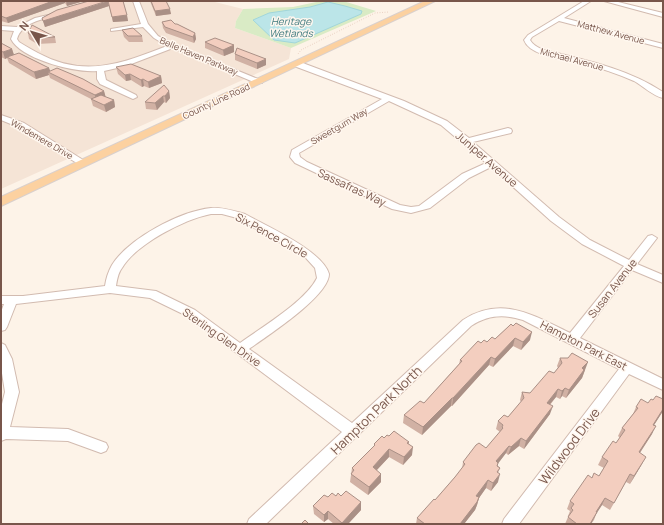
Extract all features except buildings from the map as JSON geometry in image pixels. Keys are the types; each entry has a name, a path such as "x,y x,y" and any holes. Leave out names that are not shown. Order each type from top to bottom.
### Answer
{"main road":[{"name":"County Line Road","path":"1,202 431,1"}],"street":[{"name":"Belle Haven Parkway","path":"136,1 145,25 156,37 173,46 260,81"},
{"name":"Michael Avenue","path":"588,1 530,36 527,40 528,43 533,49 625,73 640,80 663,96"},
{"path":"607,1 663,15"},
{"path":"61,12 33,21 18,29 14,35 16,43 54,63 72,68 100,69 127,64 173,46"},
{"name":"Matthew Avenue","path":"559,19 663,46"},
{"path":"113,30 145,25"},
{"path":"1,28 18,29"},
{"name":"Juniper Avenue","path":"297,64 387,99 444,124 467,141 555,219 586,242 630,265 663,279"},
{"path":"100,69 101,79 103,82 133,97"},
{"name":"Sweetgum Way","path":"294,157 295,152 387,99"},
{"name":"Windemere Drive","path":"1,117 21,125 83,164"},
{"path":"467,141 508,131"},
{"name":"Sassafras Way","path":"294,157 304,164 396,207 412,211 420,210 463,177 481,167 493,164"},
{"name":"Six Pence Circle","path":"110,289 117,266 125,256 146,240 183,218 212,210 241,216 309,255 318,262 323,278 320,285 308,298 241,349"},
{"name":"Susan Avenue","path":"572,339 652,238"},
{"name":"Sterling Glen Drive","path":"6,301 110,289 152,294 191,313 354,432"},
{"path":"1,327 6,301"},
{"name":"Hampton Park East","path":"504,311 527,317 663,385"},
{"name":"Hampton Park North","path":"255,524 354,432 467,323 484,314 504,311"},
{"path":"1,348 6,359 12,392 2,434 68,435 101,447"},
{"name":"Wildwood Drive","path":"510,524 627,367"}],"path":[{"path":"297,64 297,54 301,50 375,13 405,13"}],"shaded area":[{"path":"1,1 211,1 243,9 236,21 235,28 291,48 289,59 1,189"}],"green space":[{"name":"Heritage Wetlands","path":"321,1 343,1 376,11 291,48 235,28 236,21 243,9 293,7"}],"water":[{"name":"Heritage Wetlands","path":"328,2 362,11 361,14 295,43 274,40 253,20 269,13 310,7"}]}
